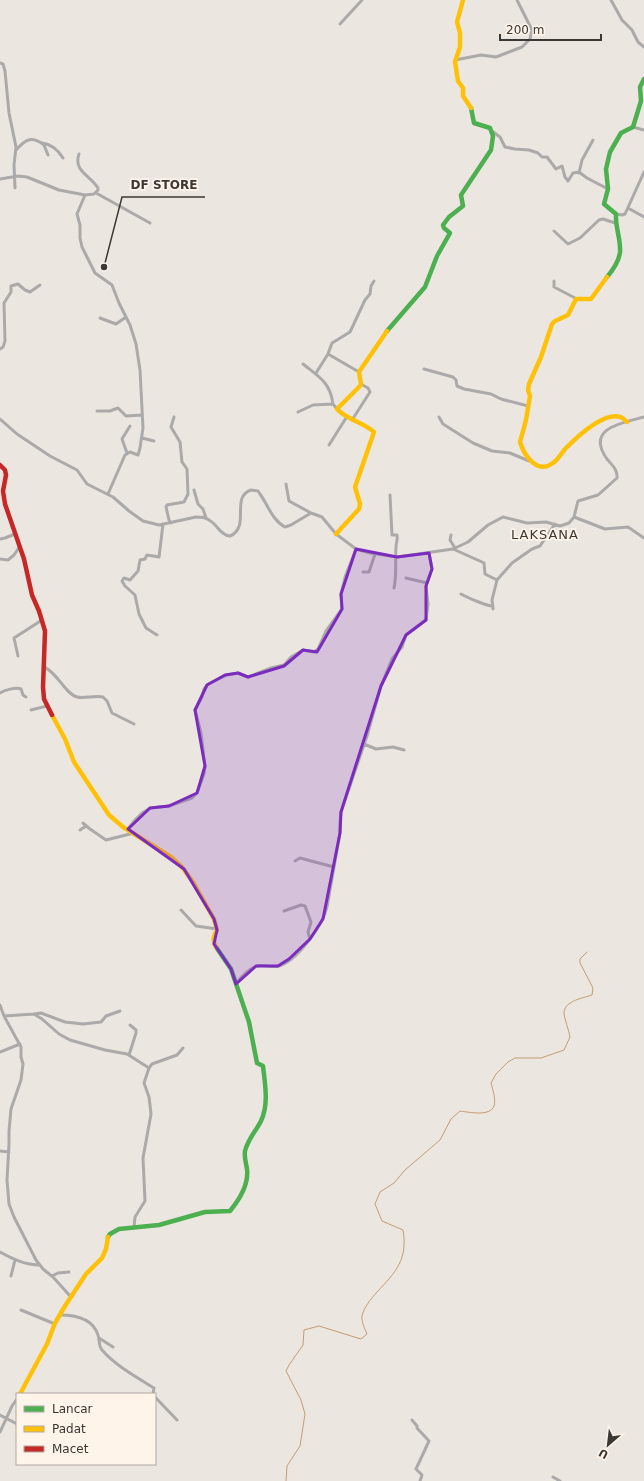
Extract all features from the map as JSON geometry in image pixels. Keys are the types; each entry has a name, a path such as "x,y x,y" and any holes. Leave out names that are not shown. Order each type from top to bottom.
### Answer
{"street":[{"path":"340,24 362,0"},
{"path":"463,0 457,22 460,33 460,47 455,60 456,78 463,88 463,96 471,106 474,124 488,126 500,137 505,147 517,150 529,150 538,153 542,157 547,157 556,169 562,166 565,177 568,181 573,173 580,173 608,189"},
{"path":"455,60 481,55 496,57 522,47 530,39 532,30 517,0"},
{"path":"611,0 622,20 632,30 638,42 644,47"},
{"path":"0,62 3,64 5,71 9,113 16,150 14,177 15,188"},
{"path":"633,127 641,101 640,87 644,79"},
{"path":"644,130 633,127 620,133 610,152 606,169 608,189 604,204 616,214 623,215 628,208 644,172"},
{"path":"361,384 359,372 386,332 425,286 437,256 450,235 443,225 449,217 463,206 464,202 461,195 487,159 493,144 492,130"},
{"path":"16,150 24,140 29,139 57,149 63,158"},
{"path":"580,173 582,160 593,140"},
{"path":"42,144 48,155"},
{"path":"79,154 79,168 97,186 98,190 96,193"},
{"path":"0,179 27,177 59,190 86,195 96,193 150,223"},
{"path":"86,195 77,214 80,225 82,248 95,273 112,285 136,344 140,370 142,438 138,455 127,453"},
{"path":"628,208 644,217"},
{"path":"554,281 554,287 577,298 591,299 618,260 620,250 615,223 616,214"},
{"path":"554,231 567,244 580,238 598,220 603,219 615,223"},
{"path":"316,373 328,354 332,343 350,332 364,302 370,294 371,286 374,280"},
{"path":"0,349 3,347 5,341 4,301 12,286 18,284 30,292 40,285"},
{"path":"529,461 520,442 530,396 528,390 529,384 541,357 552,324 568,315 577,298"},
{"path":"100,318 116,324 126,317"},
{"path":"328,354 359,372"},
{"path":"303,364 316,373 327,384 336,409 346,418 363,424 374,432 355,487 360,504 359,509 336,534"},
{"path":"424,369 453,378 456,380 458,386 464,389 491,394 501,399 528,406"},
{"path":"336,409 361,384"},
{"path":"352,420 370,392 368,388 361,384"},
{"path":"298,412 308,406 333,404"},
{"path":"97,411 110,411 118,408 126,416 142,415"},
{"path":"438,417 443,424 473,443 492,451 510,453 537,466 543,467 550,465 590,427 611,416 619,416 627,422"},
{"path":"171,523 166,507 167,505 184,502 188,494 187,469 182,462 180,442 171,427 174,417"},
{"path":"286,484 289,501 322,517 336,534 356,549 396,557 429,553 454,548 472,539 488,525 501,517 527,523 546,522 564,526 574,517 578,501 598,495 616,478 616,472 602,450 600,441 601,436 608,428 644,417"},
{"path":"329,444 346,418"},
{"path":"0,419 17,434 50,456 77,470 87,484 108,494 138,518 154,524 171,523 196,517 206,518 225,535 233,535 241,524 240,509 242,501 251,490 258,491 266,502 272,515 285,527 312,513"},
{"path":"127,453 122,439 130,426"},
{"path":"142,438 154,441"},
{"path":"108,494 121,463 127,453"},
{"path":"0,465 6,472 3,490 4,498 20,546 32,595 42,620 45,638 43,666 44,698 47,706 65,739 74,762 109,815 119,824 171,857 182,867 214,919 217,928 213,937 214,944 231,969 251,1027 257,1063 263,1066 265,1088 265,1100 262,1117 246,1148 246,1184 235,1205 230,1211 205,1212 168,1223 119,1229 108,1236 102,1258 86,1274 60,1315 47,1344 21,1393"},
{"path":"194,490 198,504 203,509 206,518"},
{"path":"390,495 392,535 398,536 394,588"},
{"path":"574,517 605,529 628,527 644,538"},
{"path":"157,635 146,628 139,614 135,595 125,586 122,581 124,578 130,580 138,572 140,560 145,559 148,555 159,557 162,524"},
{"path":"461,594 471,600 475,599 493,608 492,600 498,580 512,563 532,549 540,546 555,524"},
{"path":"0,538 5,538 15,534"},
{"path":"451,535 450,540 454,548 484,563 485,574 498,580"},
{"path":"0,559 8,560 14,555 20,546"},
{"path":"128,829 142,813 150,808 169,806 192,798 197,793 204,774 204,766 201,733 194,710 202,697 205,688 225,676 238,673 248,677 271,668 284,665 290,658 303,650 312,652 317,650 326,631 342,609 341,594 345,577 356,549"},
{"path":"236,984 244,974 256,966 280,965 289,959 310,939 320,926 326,913 340,833 341,812 364,744 380,690 393,656 402,647 406,635 426,620 428,604 427,583 432,568 429,553"},
{"path":"363,572 369,572 375,554"},
{"path":"406,578 427,583"},
{"path":"18,656 14,638 42,620"},
{"path":"43,666 51,670 70,694 79,697 104,697 108,702 112,713 134,724"},
{"path":"0,693 18,688 21,689 23,695 26,697"},
{"path":"31,710 47,706"},
{"path":"364,744 376,749 393,746 404,750"},
{"path":"83,822 86,826 106,840 134,833"},
{"path":"80,830 86,826"},
{"path":"294,861 300,858 334,867"},
{"path":"284,911 292,907 301,905 305,906 311,920 308,932 310,939"},
{"path":"181,910 196,926 217,928"},
{"path":"0,1005 1,1012 20,1044 23,1064 21,1080 11,1109 7,1180 9,1204 23,1237 40,1265 71,1297"},
{"path":"4,1016 34,1014 41,1012 64,1022 85,1024 101,1022 106,1016 120,1011"},
{"path":"34,1014 59,1034 70,1040 129,1055 149,1068"},
{"path":"129,1055 136,1033 136,1030 130,1025"},
{"path":"0,1052 20,1044"},
{"path":"134,1227 136,1218 146,1201 143,1158 151,1114 149,1097 144,1083 149,1068 152,1064 176,1056 183,1048"},
{"path":"0,1151 9,1152"},
{"path":"0,1252 15,1260 30,1265 40,1265"},
{"path":"11,1276 15,1260"},
{"path":"52,1276 58,1273 69,1272"},
{"path":"21,1310 55,1324"},
{"path":"60,1315 75,1316 87,1321 95,1328 102,1350 120,1366 154,1388 153,1393"},
{"path":"99,1338 113,1348"},
{"path":"156,1398 177,1420"},
{"path":"0,1432 16,1400"},
{"path":"0,1415 16,1424"},
{"path":"412,1420 429,1441 416,1469 422,1475 420,1481"},
{"path":"553,1477 560,1481"}],"highlighted area":[{"path":"356,549 397,557 429,553 432,569 426,586 426,620 406,635 381,686 341,812 340,833 323,919 310,939 289,959 278,966 256,966 236,984 231,969 214,944 217,930 214,919 184,869 128,829 150,808 169,806 197,793 205,766 195,710 207,685 225,675 238,673 248,677 284,666 303,650 317,652 342,609 341,594"}],"waterway":[{"path":"286,1481 287,1466 300,1446 305,1414 301,1400 286,1371 303,1345 304,1330 319,1326 361,1339 367,1334 362,1320 364,1309 372,1297 390,1278 402,1257 404,1249 403,1230 382,1221 375,1204 380,1192 394,1183 405,1170 440,1140 451,1119 460,1111 484,1113 492,1109 495,1101 491,1083 496,1074 508,1062 515,1058 541,1058 564,1050 570,1037 564,1015 565,1009 570,1003 592,995 593,988 580,963 580,959 587,952"}],"traffic: fast":[{"path":"607,277 617,262 620,252 620,242 616,224 616,214 604,204 608,189 606,169 610,152 621,133 633,127 641,101 640,87 644,79"},
{"path":"387,331 425,287 437,256 450,233 444,228 443,225 449,217 463,206 461,195 491,150 493,136 490,128 474,123 471,108"},
{"path":"108,1237 110,1234 119,1229 159,1225 205,1212 230,1211 240,1197 247,1181 245,1151 250,1139 261,1121 266,1101 263,1066 257,1063 249,1022 231,969 216,947"}],"traffic: slow":[{"path":"463,0 457,22 460,33 460,47 455,62 458,81 463,88 463,96 471,108"},
{"path":"607,277 591,299 576,299 568,315 552,324 541,357 529,384 528,390 530,396 520,442 528,458 532,462 542,467 553,463 565,449 598,422 613,416 621,417 627,422"},
{"path":"336,534 359,509 360,504 355,487 374,432 345,416 337,409 360,386 359,372 387,331"},
{"path":"52,715 65,739 74,762 109,815 123,827 171,857 182,867 193,882 214,919 217,930 214,938 216,947"},
{"path":"21,1393 47,1344 55,1323 65,1306 86,1274 102,1258 106,1249 108,1237"}],"traffic: jam":[{"path":"0,465 5,470 6,475 3,491 5,504 24,559 32,595 45,631 43,687 44,699 52,715"}],"place":[{"name":"DF STORE","path":"104,267"}],"district":[{"name":"LAKSANA","path":"545,534"}]}
